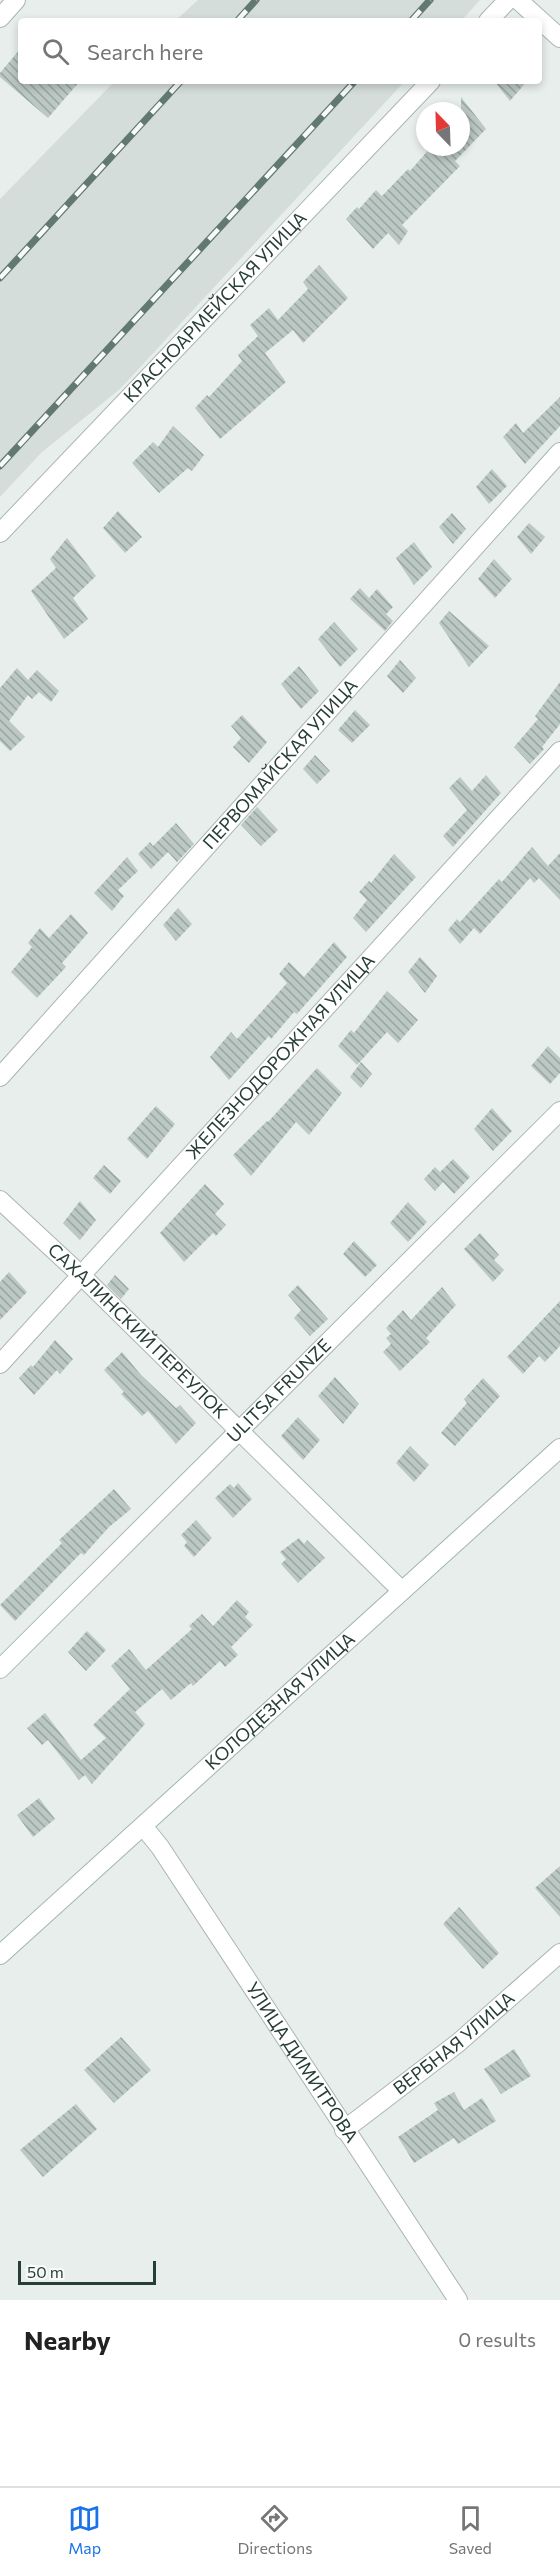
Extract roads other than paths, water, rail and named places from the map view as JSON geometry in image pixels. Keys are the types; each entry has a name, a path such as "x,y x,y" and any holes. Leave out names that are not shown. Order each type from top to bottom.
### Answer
{"street":[{"path":"0,18 16,0"},
{"path":"491,18 508,0"},
{"path":"518,0 537,18"},
{"path":"542,22 560,39"},
{"name":"КРАСНОАРМЕЙСКАЯ УЛИЦА","path":"0,533 428,84"},
{"name":"ПЕРВОМАЙСКАЯ УЛИЦА","path":"0,1077 560,452"},
{"name":"ЖЕЛЕЗНОДОРОЖНАЯ УЛИЦА","path":"0,1364 560,751"},
{"name":"ULITSA FRUNZE","path":"0,1669 560,1112"},
{"name":"САХАЛИНСКИЙ ПЕРЕУЛОК","path":"0,1200 82,1276 402,1591"},
{"name":"КОЛОДЕЗНАЯ УЛИЦА","path":"0,1955 560,1448"},
{"name":"УЛИЦА ДИМИТРОВА","path":"142,1826 160,1848 458,2300"},
{"name":"ВЕРБНАЯ УЛИЦА","path":"344,2130 458,2043 560,1953"}],"railway":[{"path":"240,18 256,0"},
{"path":"414,18 430,0"},
{"path":"0,278 178,84"},
{"path":"0,466 352,84"}]}
